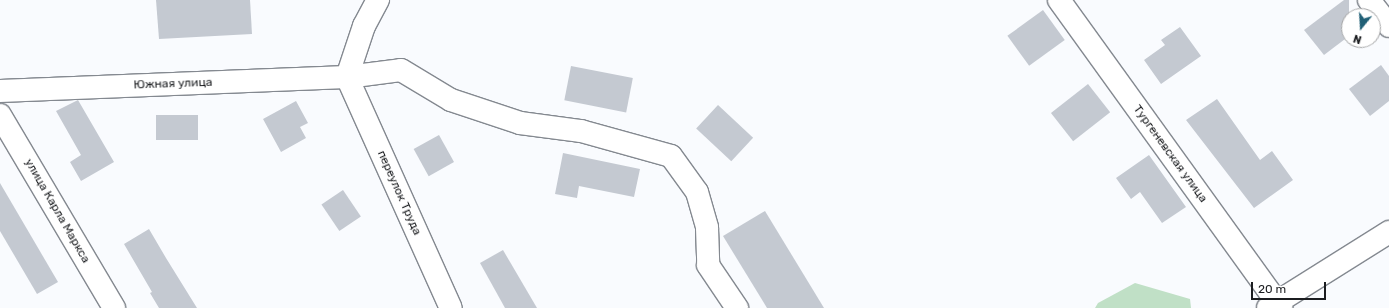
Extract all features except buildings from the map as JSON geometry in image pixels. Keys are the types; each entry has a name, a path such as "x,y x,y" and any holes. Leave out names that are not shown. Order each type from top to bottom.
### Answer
{"street":[{"path":"347,77 364,26 378,0"},
{"name":"Тургеневская улица","path":"1059,0 1275,306"},
{"path":"1369,0 1389,26"},
{"name":"Южная улица","path":"0,91 347,77 401,70 451,100 513,120 581,131 671,156 697,192 707,228 708,265 737,308"},
{"name":"переулок Труда","path":"347,77 451,308"},
{"name":"улица Карла Маркса","path":"0,115 114,308"},
{"path":"1275,306 1389,232"}],"green space":[{"path":"1135,283 1190,299 1191,308 1095,308 1098,303"}]}
